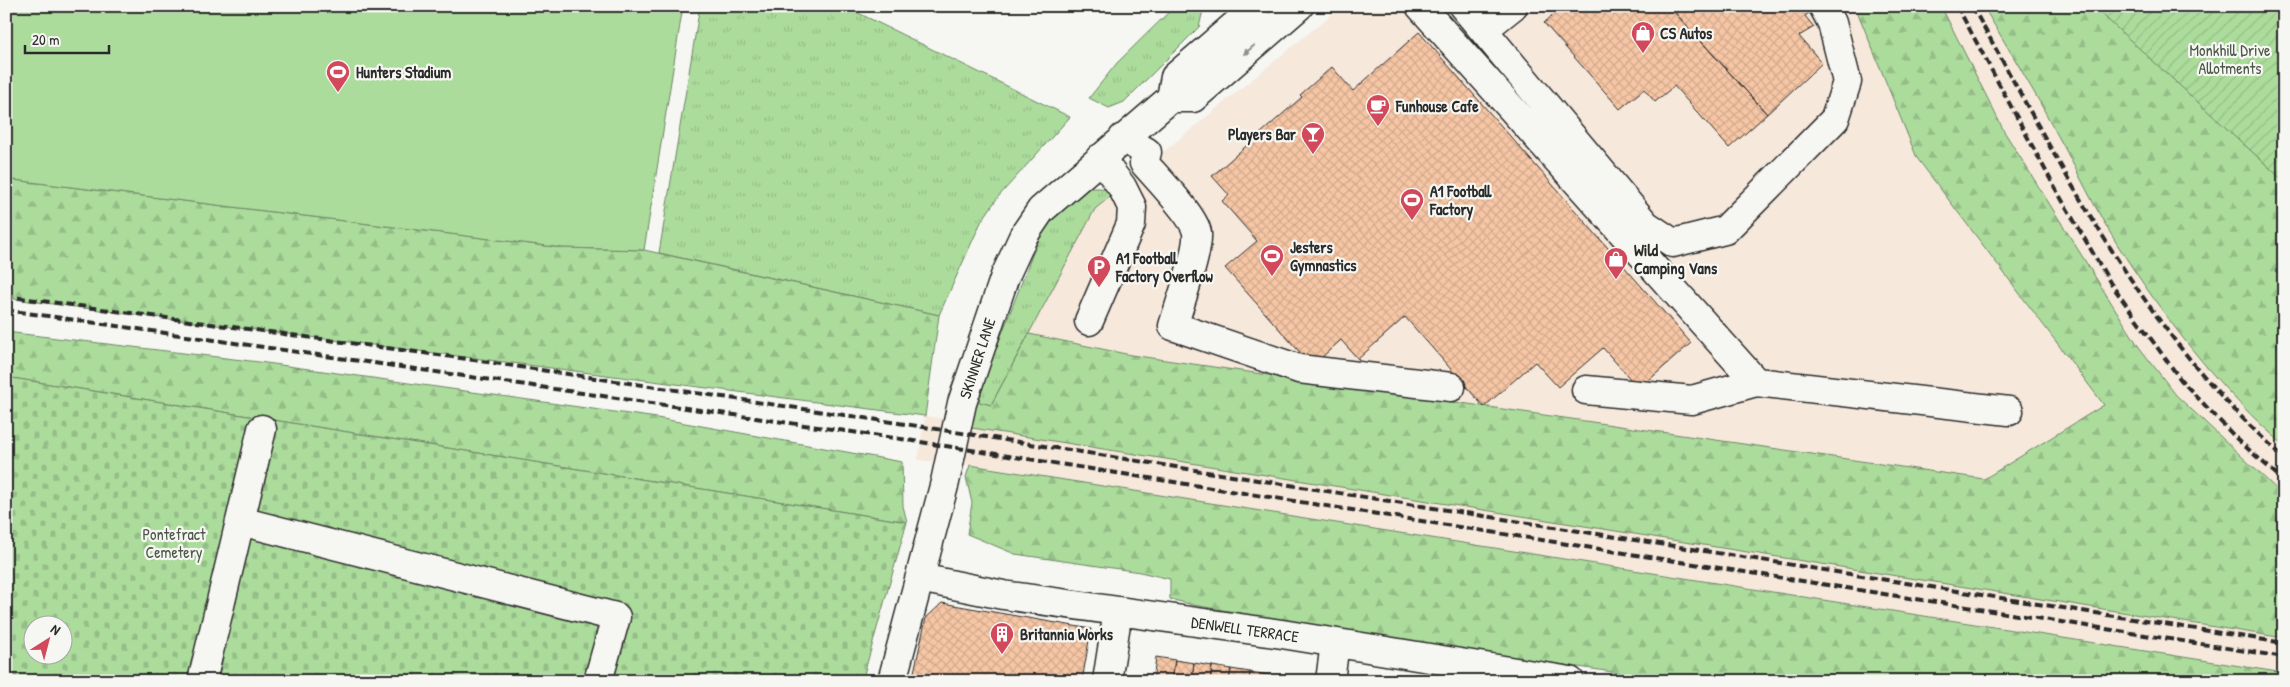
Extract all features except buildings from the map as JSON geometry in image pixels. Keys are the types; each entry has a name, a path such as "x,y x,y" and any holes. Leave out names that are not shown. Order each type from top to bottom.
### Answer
{"street":[{"path":"1275,27 1259,20 1251,8 1175,77 1171,98 1193,98 1275,27 1299,6"},
{"path":"1420,6 1756,382"},
{"path":"1463,6 1646,225 1673,243 1725,230 1835,119 1847,82 1832,23 1823,6"},
{"path":"1483,30 1513,6"},
{"name":"SKINNER LANE","path":"892,681 945,482 962,403 1005,276 1024,236 1041,210 1171,98"},
{"path":"1123,138 1147,152 1144,163 1189,216 1197,234 1173,326 1299,369 1451,387"},
{"path":"1089,321 1131,224 1132,207 1122,187 1100,158"},
{"path":"1586,390 1692,400 1756,382 2009,411"},
{"path":"202,681 262,429"},
{"path":"240,521 616,617 598,681"},
{"name":"DENWELL TERRACE","path":"920,578 1003,595 1335,643 1570,681"},
{"path":"1107,681 1118,611"},
{"path":"1330,681 1335,643"}],"shaded area":[{"path":"1342,6 1855,6 1917,158 2104,405 1984,479 1131,355 1029,334 1095,208"},
{"path":"1941,6 2022,6 2284,280 2284,496 2176,395 2139,347 2005,133"},
{"path":"925,416 2284,637 2284,673 970,465 918,460"}],"green space":[{"name":"Hunters Stadium","path":"6,6 683,6 644,250 563,248 6,179"},
{"path":"700,6 844,6 1070,117 998,197 981,222 939,315 659,253"},
{"path":"1175,6 1204,6 1199,27 1124,102 1109,108 1089,98 1117,63"},
{"path":"1855,6 1941,6 2005,133 2139,347 2176,395 2284,496 2284,638 972,428 976,401 991,405 1029,334 1131,355 1984,479 2104,405 1917,158"},
{"path":"1983,6 2095,6 2284,181 2284,445 2214,376 2153,298 2109,231 2039,101"},
{"name":"Monkhill Drive Allotments","path":"2095,6 2284,6 2284,181 2106,18"},
{"path":"6,179 563,248 644,250 939,315 925,416 6,298"},
{"path":"1079,188 1100,188 1116,192 1095,209 991,405 976,401 1033,253 1048,221"},
{"path":"6,332 259,362 657,418 902,462 903,506 907,522 6,377"},
{"name":"Pontefract Cemetery","path":"6,377 907,522 862,681 6,681"},
{"path":"970,465 2284,673 2284,681 1674,681 1402,641 1193,605 1170,599 1170,579 1140,572 1015,554 967,534 972,503 966,477"}],"railway":[{"path":"1957,6 2055,188 2111,284 2181,380 2237,439 2284,481"},
{"path":"1972,6 2073,187 2147,303 2189,358 2234,409 2284,457"},
{"path":"6,296 460,358 905,424 2284,643"},
{"path":"6,310 901,439 2284,657"}],"place":[{"name":"CS Autos","path":"1643,54"},
{"name":"Hunters Stadium","path":"338,93"},
{"name":"Funhouse Cafe","path":"1378,127"},
{"name":"Players Bar","path":"1313,155"},
{"name":"A1 Football Factory","path":"1412,221"},
{"name":"Jesters Gymnastics","path":"1272,277"},
{"name":"Wild Camping Vans","path":"1616,280"},
{"name":"A1 Football Factory Overflow","path":"1099,288"},
{"name":"Britannia Works","path":"1002,655"}]}
